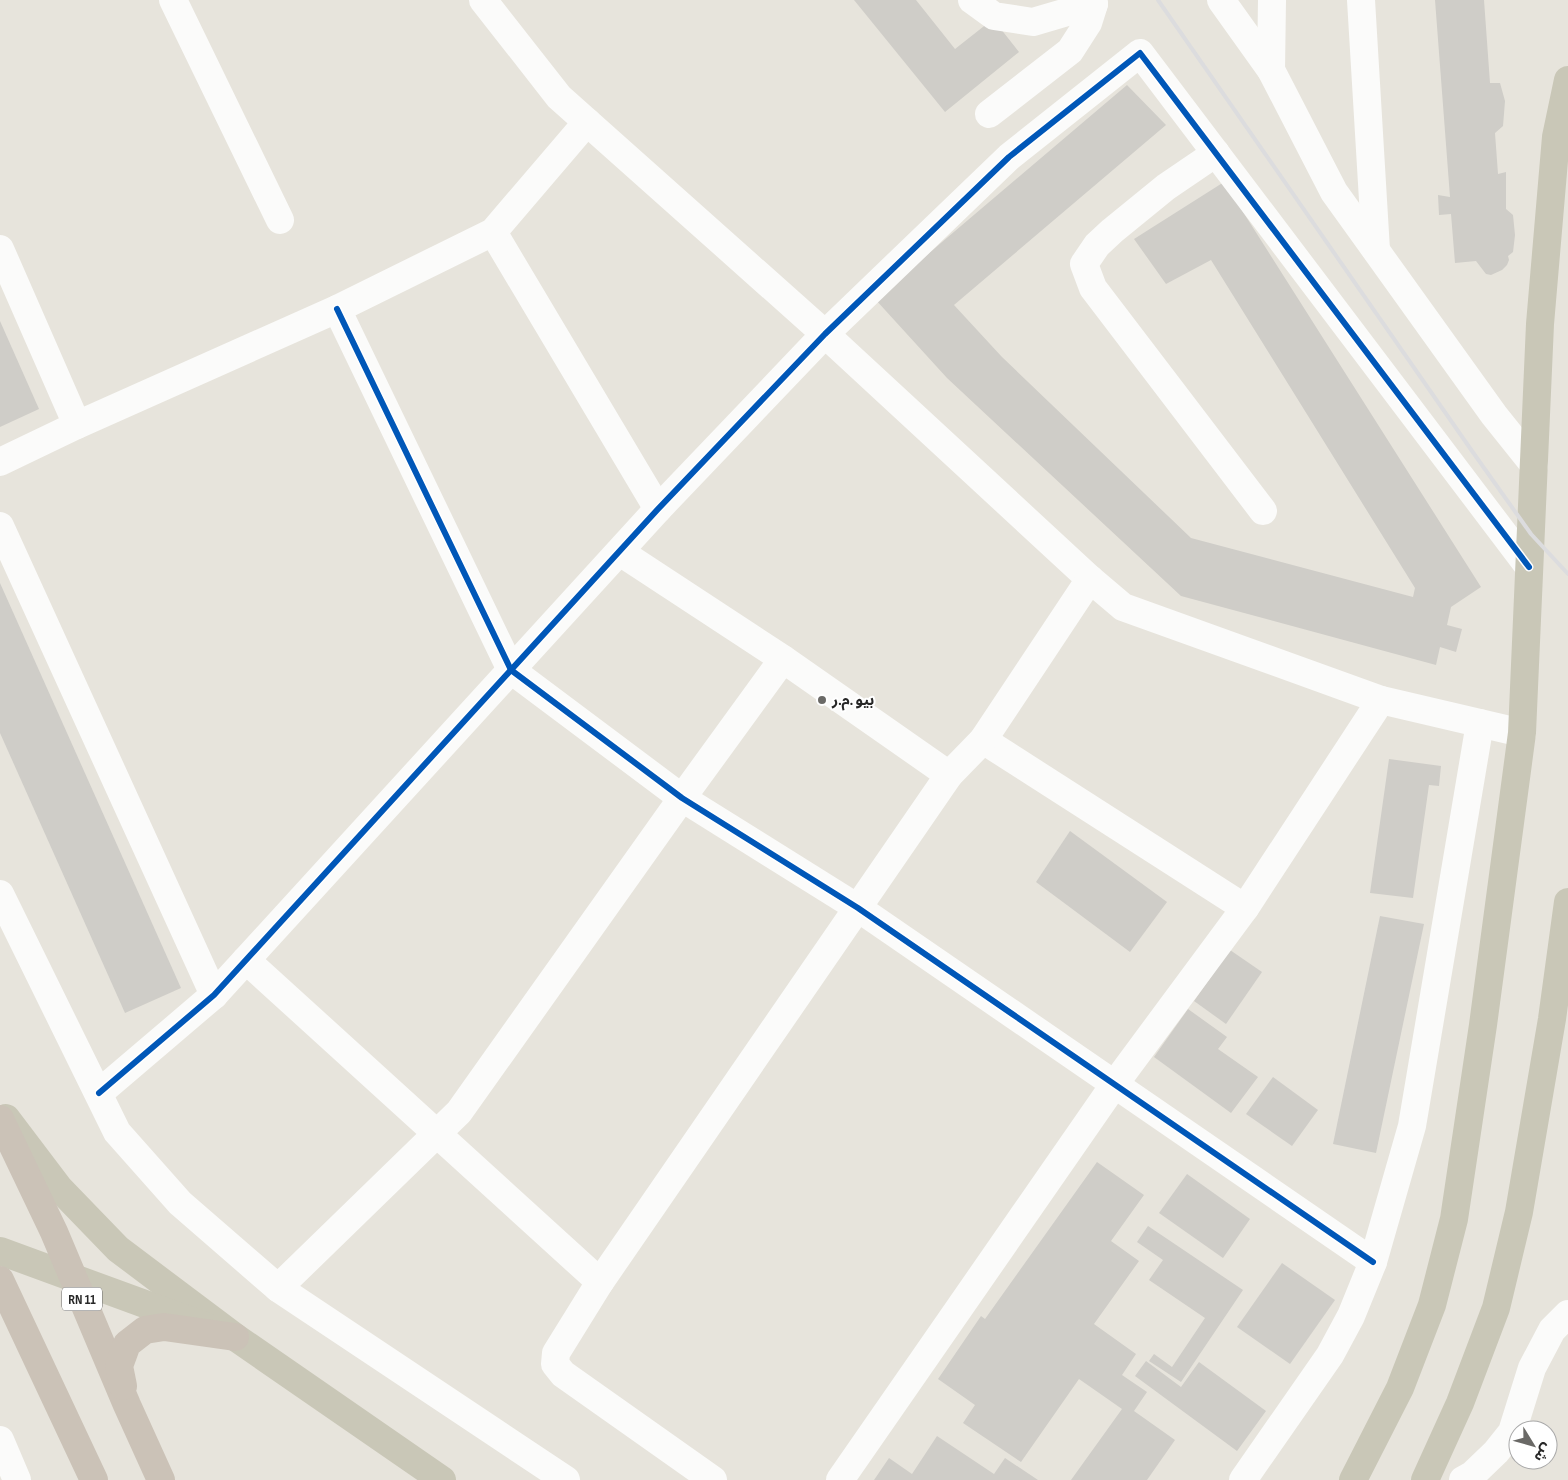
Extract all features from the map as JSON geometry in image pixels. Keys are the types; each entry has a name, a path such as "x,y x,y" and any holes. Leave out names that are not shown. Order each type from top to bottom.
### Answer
{"highway":[{"name":"RN 11","path":"0,1119 54,1232 127,1405 161,1480"},
{"path":"0,1280 94,1480"},
{"path":"127,1405 118,1366 127,1344 145,1330 164,1327 235,1337"}],"main road":[{"path":"1353,1480 1400,1388 1432,1305 1454,1219 1483,1025 1522,733 1540,324 1556,137 1568,80"},
{"path":"1425,1480 1460,1403 1496,1308 1518,1212 1552,1019 1568,902"},
{"path":"0,1109 59,1188 118,1249 235,1337 442,1480"},
{"path":"0,1251 235,1337"}],"street":[{"path":"173,0 280,220"},
{"path":"483,0 559,97 825,334 1090,579 1123,607 1381,700 1522,733"},
{"path":"972,0 994,16 1033,22 1093,2"},
{"path":"1221,0 1272,70 1334,192 1494,415 1534,465"},
{"path":"1272,0 1272,70"},
{"path":"1362,0 1376,250"},
{"path":"989,114 1070,51 1088,23 1093,2"},
{"path":"99,1093 214,995 658,509 825,334 1009,157 1140,53 1529,567"},
{"path":"0,462 77,425 337,309 493,232 587,122"},
{"path":"1216,153 1166,187 1112,231 1097,244 1084,264 1093,288 1263,511"},
{"path":"493,232 658,509"},
{"path":"0,249 77,425"},
{"path":"337,309 511,670 682,798 858,908 1373,1262"},
{"path":"0,526 214,995"},
{"path":"620,552 783,659 949,775"},
{"path":"713,1480 563,1374 555,1364 556,1353 600,1282 949,775 983,740 1090,579"},
{"path":"278,1288 459,1112 783,659"},
{"path":"840,1480 1114,1085 1245,908 1381,700"},
{"path":"1243,1480 1330,1355 1351,1316 1373,1262 1412,1126 1480,723"},
{"path":"983,740 1245,908"},
{"path":"0,894 117,1132 180,1203 278,1288 566,1480"},
{"path":"246,960 600,1282"},
{"path":"1463,1480 1472,1475 1496,1452 1512,1432 1532,1368 1552,1330 1568,1314"},
{"path":"0,1440 17,1480"}],"building":[{"path":"854,0 916,0 955,49 993,19 1019,52 945,112"},
{"path":"1435,0 1484,0 1490,83 1500,83 1505,101 1503,126 1495,133 1498,174 1506,172 1506,209 1513,215 1515,235 1513,252 1508,256 1507,265 1502,270 1491,275 1486,274 1476,261 1455,263 1451,214 1439,215 1438,195 1450,197"},
{"path":"1127,85 1166,125 954,305 1002,357 1191,538 1413,597 1415,588 1211,260 1166,284 1134,239 1224,182 1481,587 1451,607 1447,625 1462,629 1456,652 1440,647 1436,665 1181,596 947,378 875,299"},
{"path":"0,321 39,409 0,427"},
{"path":"0,583 181,988 125,1013 0,733"},
{"path":"1389,759 1441,766 1439,786 1429,785 1413,898 1370,893"},
{"path":"1070,831 1167,902 1130,952 1036,882"},
{"path":"1380,916 1424,924 1376,1153 1333,1144"},
{"path":"1230,950 1262,972 1226,1024 1194,1001"},
{"path":"1188,1009 1227,1037 1218,1049 1258,1077 1231,1113 1154,1057"},
{"path":"1273,1077 1318,1110 1292,1146 1246,1114"},
{"path":"1097,1162 1144,1195 1111,1241 1139,1261 1094,1324 1136,1354 1122,1375 1147,1392 1134,1411 1175,1440 1147,1480 1071,1480 1122,1409 1079,1379 1021,1462 963,1423 975,1405 938,1379 981,1316 985,1319"},
{"path":"1187,1174 1250,1219 1223,1258 1159,1213"},
{"path":"1148,1226 1243,1290 1181,1382 1149,1361 1154,1354 1172,1367 1205,1318 1149,1280 1163,1260 1137,1242"},
{"path":"1282,1263 1335,1300 1290,1364 1237,1327"},
{"path":"1146,1361 1181,1387 1199,1362 1266,1411 1237,1451 1135,1376"},
{"path":"937,1436 994,1474 1005,1458 1038,1480 874,1480 889,1458 912,1474"}],"railway":[{"path":"1158,0 1531,534 1568,574"}],"cycle path":[{"path":"99,1093 214,995 658,509 825,334 1009,157 1140,53 1529,567"},
{"path":"337,309 511,670 682,798 858,908 1373,1262"}],"place":[{"name":"بيو .م.ر","path":"822,700"}]}
